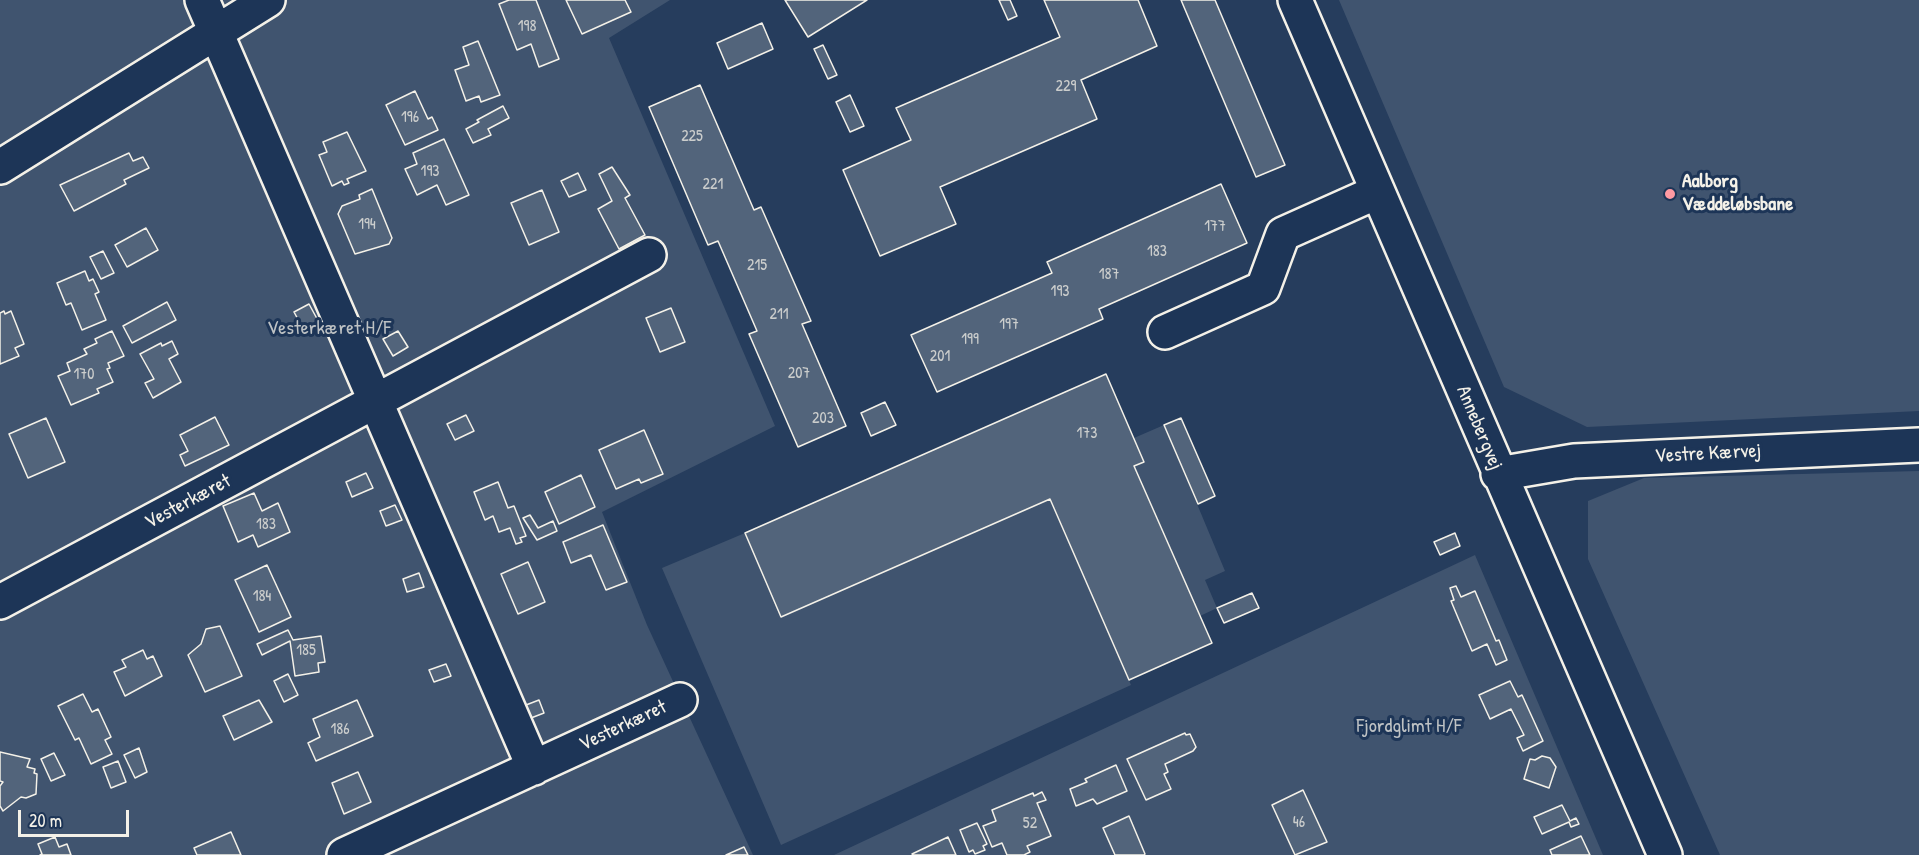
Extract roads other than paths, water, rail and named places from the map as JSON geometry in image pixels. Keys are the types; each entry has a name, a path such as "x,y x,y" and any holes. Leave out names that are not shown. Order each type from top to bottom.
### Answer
{"street":[{"path":"202,0 534,768"},
{"path":"0,167 268,0"},
{"name":"Annebergvej","path":"1295,0 1498,474 1665,855"},
{"path":"1165,332 1263,288 1283,234 1377,192"},
{"name":"Vesterkæret","path":"0,602 649,255"},
{"name":"Vestre Kærvej","path":"1498,474 1574,460 1919,445"},
{"name":"Vesterkæret","path":"344,855 680,700"}],"place":[{"name":"Aalborg Væddeløbsbane","path":"1670,194"}],"park label":[{"name":"Vesterkæret H/F","path":"329,329"},
{"name":"Fjordglimt H/F","path":"1409,727"}]}
